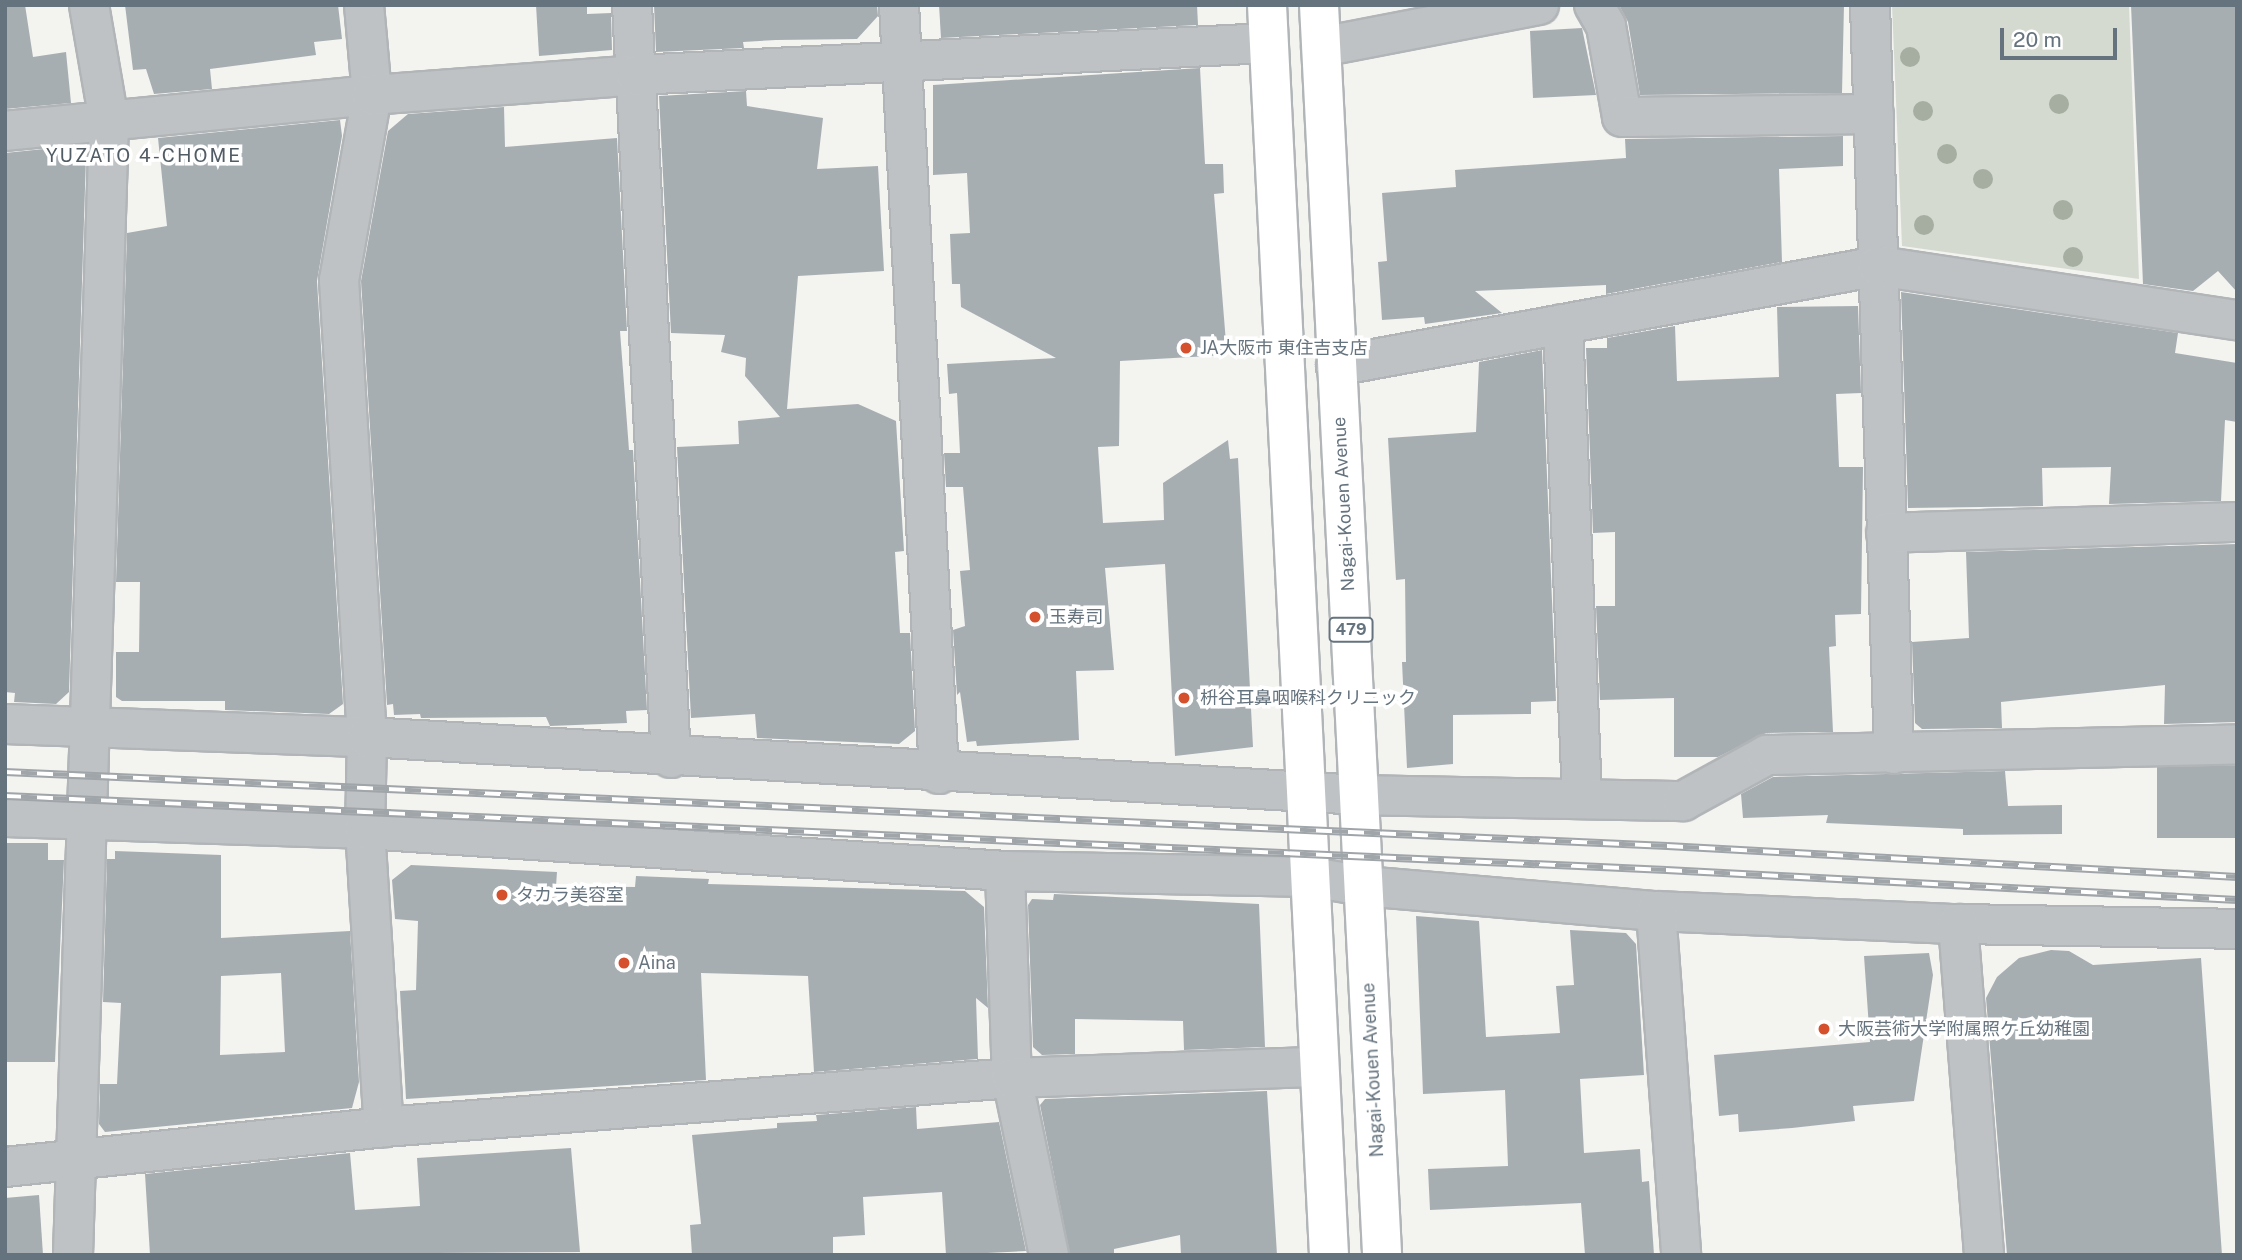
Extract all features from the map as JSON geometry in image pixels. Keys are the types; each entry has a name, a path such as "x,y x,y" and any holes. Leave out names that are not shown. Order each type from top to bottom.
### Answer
{"highway":[{"path":"1267,5 1309,789 1329,1255"},
{"name":"Nagai-Kouen Avenue","path":"1319,5 1382,1255"}],"street":[{"path":"73,1255 73,1159 88,819 109,121 89,5"},
{"path":"364,5 372,95 339,280 367,737 365,829 384,1127"},
{"path":"632,5 671,758"},
{"path":"899,5 939,774"},
{"path":"1321,47 1539,5"},
{"path":"1594,5 1606,26 1622,117 1874,114"},
{"path":"1871,5 1894,754"},
{"path":"5,131 372,95 636,75 1269,43"},
{"path":"1336,366 1878,266 2237,320"},
{"path":"1563,324 1582,799"},
{"path":"1886,533 2237,522"},
{"path":"5,724 367,737 939,774 1309,789 1360,795 1683,801 1768,755 2237,744"},
{"path":"5,817 365,829 1005,871 1312,877 1363,886 1656,911 1958,924 2237,929"},
{"path":"1005,871 1012,1078 1027,1167 1049,1255"},
{"path":"1656,911 1681,1255"},
{"path":"1958,924 1984,1255"},
{"path":"5,1167 384,1127 1012,1078 1319,1067"}],"shaded area":[{"path":"1892,5 2129,5 2139,279 1902,246"}],"building":[{"path":"5,5 25,5 33,57 66,52 71,103 5,109"},
{"path":"125,5 338,5 342,39 314,42 316,55 210,69 212,89 154,94 146,69 133,70"},
{"path":"536,5 587,5 587,14 611,13 612,50 539,56"},
{"path":"654,5 877,5 878,16 857,39 743,42 744,48 656,52"},
{"path":"939,5 1197,5 1198,25 941,38"},
{"path":"1619,5 1844,5 1842,93 1640,95 1628,22"},
{"path":"2131,5 2237,5 2237,292 2218,271 2193,291 2143,284"},
{"path":"1582,28 1596,95 1533,98 1530,31"},
{"path":"1200,68 1205,164 1223,164 1224,193 1214,194 1227,355 1120,361 1119,446 1098,447 1103,523 1164,520 1163,483 1228,440 1230,459 1238,458 1253,747 1175,756 1165,564 1105,568 1114,670 1076,671 1079,740 977,746 976,741 967,742 960,692 957,695 953,630 965,626 960,571 970,570 963,487 946,487 944,453 960,453 957,393 949,394 947,364 1056,358 961,307 960,284 952,284 950,234 970,233 967,173 933,175 933,85"},
{"path":"746,91 747,106 823,118 817,169 878,166 884,271 798,276 787,409 858,404 896,421 904,551 895,552 900,633 910,633 915,731 899,744 757,738 755,714 691,718 677,447 739,444 738,421 780,417 745,376 746,358 721,352 725,335 671,333 659,96"},
{"path":"504,107 505,147 617,138 627,331 620,331 629,450 633,450 647,710 626,711 627,723 550,726 546,717 421,718 420,714 394,715 393,704 387,705 361,281 388,131 408,114"},
{"path":"340,120 342,136 317,281 343,704 329,714 225,710 225,701 122,701 116,697 116,652 139,652 140,582 116,582 127,233 167,226 158,138"},
{"path":"1843,136 1843,166 1779,169 1782,262 1606,294 1606,285 1475,291 1502,313 1425,324 1424,317 1382,320 1378,262 1387,261 1382,193 1456,187 1455,170 1626,158 1625,139"},
{"path":"73,146 74,157 86,157 69,692 56,704 14,702 15,693 5,692 5,153"},
{"path":"1901,292 2178,333 2175,353 2237,363 2237,422 2225,420 2221,501 2109,504 2111,467 2042,468 2043,506 1908,508"},
{"path":"1858,306 1861,393 1836,394 1839,467 1863,467 1861,614 1835,615 1836,646 1829,647 1833,732 1766,733 1718,757 1674,757 1674,698 1600,700 1596,606 1615,606 1615,532 1593,533 1586,348 1607,348 1607,338 1675,326 1677,381 1779,377 1777,307"},
{"path":"1542,350 1556,701 1531,702 1531,714 1453,715 1453,764 1407,768 1402,662 1406,662 1405,579 1396,580 1388,438 1476,432 1479,362"},
{"path":"2237,544 2237,722 2164,724 2165,685 2001,702 2002,728 1922,729 1915,723 1912,642 1969,638 1966,552"},
{"path":"2157,766 2237,766 2237,838 2157,838"},
{"path":"2005,771 2008,806 2062,805 2062,834 1963,835 1963,829 1826,823 1828,815 1743,818 1741,794 1773,777"},
{"path":"5,843 48,843 48,860 64,860 55,1062 5,1062"},
{"path":"115,851 221,855 221,938 350,931 359,1082 352,1108 105,1132 99,1124 100,1084 117,1084 121,1003 103,1002 107,859 115,859","holes":["281,973 285,1052 220,1055 221,976"]},
{"path":"411,865 557,872 556,886 635,887 636,876 709,879 708,884 965,891 984,907 988,1008 976,998 978,1059 814,1072 808,976 701,973 706,1080 406,1099 400,991 416,990 418,921 395,919 392,880"},
{"path":"1054,894 1259,904 1265,1047 1184,1050 1183,1021 1075,1019 1075,1054 1042,1055 1033,1047 1028,905 1032,899 1053,900"},
{"path":"1416,916 1479,921 1486,1037 1560,1033 1556,986 1574,985 1570,930 1626,933 1636,944 1644,1075 1580,1079 1584,1153 1640,1149 1642,1182 1649,1181 1654,1255 1585,1255 1581,1203 1430,1210 1428,1169 1508,1166 1505,1090 1423,1094"},
{"path":"2051,950 2069,951 2093,965 2201,958 2222,1255 2007,1255 1986,998 1997,977 2019,958"},
{"path":"1929,953 1933,975 1914,1101 1853,1106 1855,1121 1792,1128 1739,1132 1738,1114 1719,1116 1714,1055 1870,1042 1864,956"},
{"path":"1267,1091 1277,1255 1181,1255 1180,1235 1114,1249 1114,1255 1070,1255 1040,1105 1045,1099"},
{"path":"916,1107 917,1129 999,1122 1026,1251 946,1255 942,1192 863,1197 865,1235 833,1237 833,1255 692,1255 690,1225 701,1224 692,1135 777,1128 777,1123 817,1121 816,1115"},
{"path":"571,1148 580,1252 150,1255 145,1174 350,1153 355,1210 420,1206 417,1158"},
{"path":"39,1195 43,1255 5,1255 5,1198"}],"railway":[{"path":"5,772 1667,846 2237,877"},
{"path":"5,796 1666,870 2237,900"}],"place":[{"name":"JA大阪市 東住吉支店","path":"1186,348"},
{"name":"玉寿司","path":"1035,617"},
{"name":"枡谷耳鼻咽喉科クリニック","path":"1184,698"},
{"name":"タカラ美容室","path":"502,895"},
{"name":"Aina","path":"624,963"},
{"name":"大阪芸術大学附属照ケ丘幼稚園","path":"1824,1029"}],"district":[{"name":"YUZATO 4-CHOME","path":"144,156"}]}
